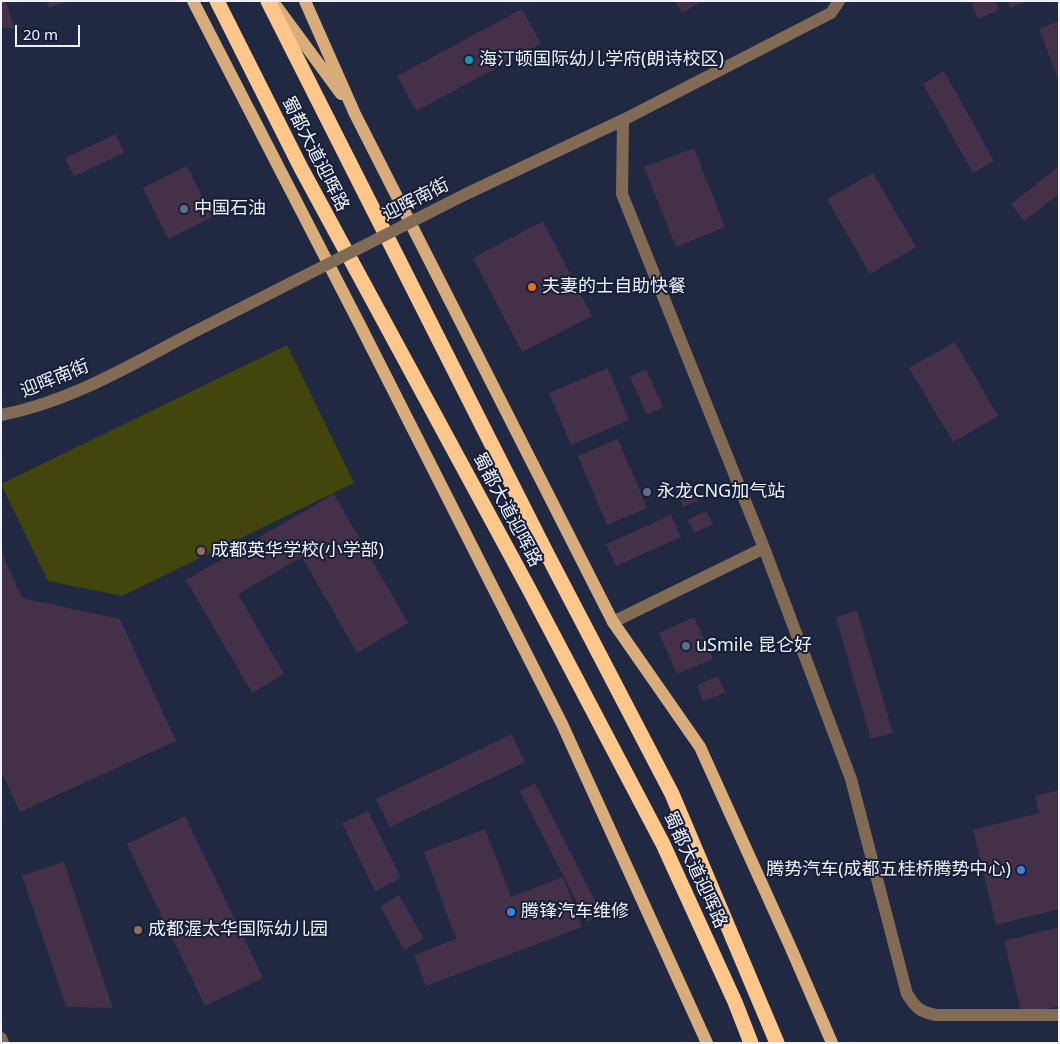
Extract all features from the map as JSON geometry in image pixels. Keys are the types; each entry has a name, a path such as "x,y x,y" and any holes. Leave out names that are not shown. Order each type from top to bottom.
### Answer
{"highway":[{"name":"蜀都大道迎晖路","path":"217,1 301,168 529,589 663,844 735,1002 751,1043"},
{"name":"蜀都大道迎晖路","path":"268,1 551,561 672,794 777,1043"}],"main road":[{"path":"193,1 562,724 707,1043"},
{"path":"272,1 355,114"},
{"path":"305,1 355,114 614,622 700,747 832,1043"}],"street":[{"name":"迎晖南街","path":"1,415 60,400 466,194 622,120 831,13 839,1"},
{"path":"622,120 622,194 764,548 851,779 907,994 915,1007 926,1013 936,1015 1059,1015"},
{"path":"614,622 764,548"},
{"path":"1,1038 3,1043"}],"green space":[{"path":"287,345 354,483 122,596 48,581 1,484"}],"building":[{"path":"1,1 6,1 14,29 1,27"},
{"path":"46,1 66,1 66,2 49,8"},
{"path":"675,1 703,1 682,13"},
{"path":"971,1 996,1 999,10 978,19"},
{"path":"1008,1 1028,1 1010,8"},
{"name":"海汀顿国际幼儿学府(朗诗校区)","path":"522,9 541,44 416,111 397,76"},
{"path":"1059,21 1059,81 1039,29"},
{"path":"944,71 994,161 973,173 923,84"},
{"path":"116,134 124,153 74,176 65,158"},
{"path":"694,148 725,227 676,247 644,167"},
{"path":"187,166 212,217 168,239 143,188"},
{"path":"1059,166 1059,194 1024,221 1011,204"},
{"path":"873,173 916,247 870,274 827,199"},
{"name":"夫妻的士自助快餐","path":"543,221 592,316 522,352 473,258"},
{"path":"955,342 998,416 953,442 909,368"},
{"path":"608,368 629,420 571,445 549,393"},
{"path":"646,369 663,407 647,415 630,377"},
{"path":"618,439 647,508 607,525 578,456"},
{"path":"690,482 698,501 683,507 676,488"},
{"path":"334,494 408,623 357,653 302,557 238,594 284,674 252,693 186,580"},
{"path":"706,511 713,524 694,533 688,520"},
{"path":"671,515 681,537 616,566 606,544"},
{"path":"1,551 22,598 120,619 176,741 20,812 1,771"},
{"path":"857,611 893,733 871,739 836,617"},
{"name":"uSmile 昆仑好","path":"694,617 713,659 677,674 659,633"},
{"path":"718,676 725,693 703,701 697,685"},
{"path":"512,734 525,762 390,827 376,799"},
{"path":"535,783 602,914 587,922 520,791"},
{"name":"腾势汽车(成都五桂桥腾势中心)","path":"1059,790 1059,909 996,925 973,830 1039,813 1035,796"},
{"path":"368,811 401,878 375,891 342,823"},
{"path":"185,816 263,978 205,1006 127,844"},
{"name":"腾锋汽车维修","path":"485,829 511,897 563,877 582,927 426,986 414,955 456,939 424,852"},
{"path":"64,862 113,1008 66,1007 22,876"},
{"path":"399,895 424,939 404,950 380,906"},
{"path":"1059,927 1059,1006 1022,1015 1004,941"}],"place":[{"name":"海汀顿国际幼儿学府(朗诗校区)","path":"469,60"},
{"name":"中国石油","path":"184,209"},
{"name":"夫妻的士自助快餐","path":"532,287"},
{"name":"永龙CNG加气站","path":"647,492"},
{"name":"成都英华学校(小学部)","path":"201,551"},
{"name":"uSmile 昆仑好","path":"686,646"},
{"name":"腾势汽车(成都五桂桥腾势中心)","path":"1021,870"},
{"name":"腾锋汽车维修","path":"511,912"},
{"name":"成都渥太华国际幼儿园","path":"138,930"}]}
